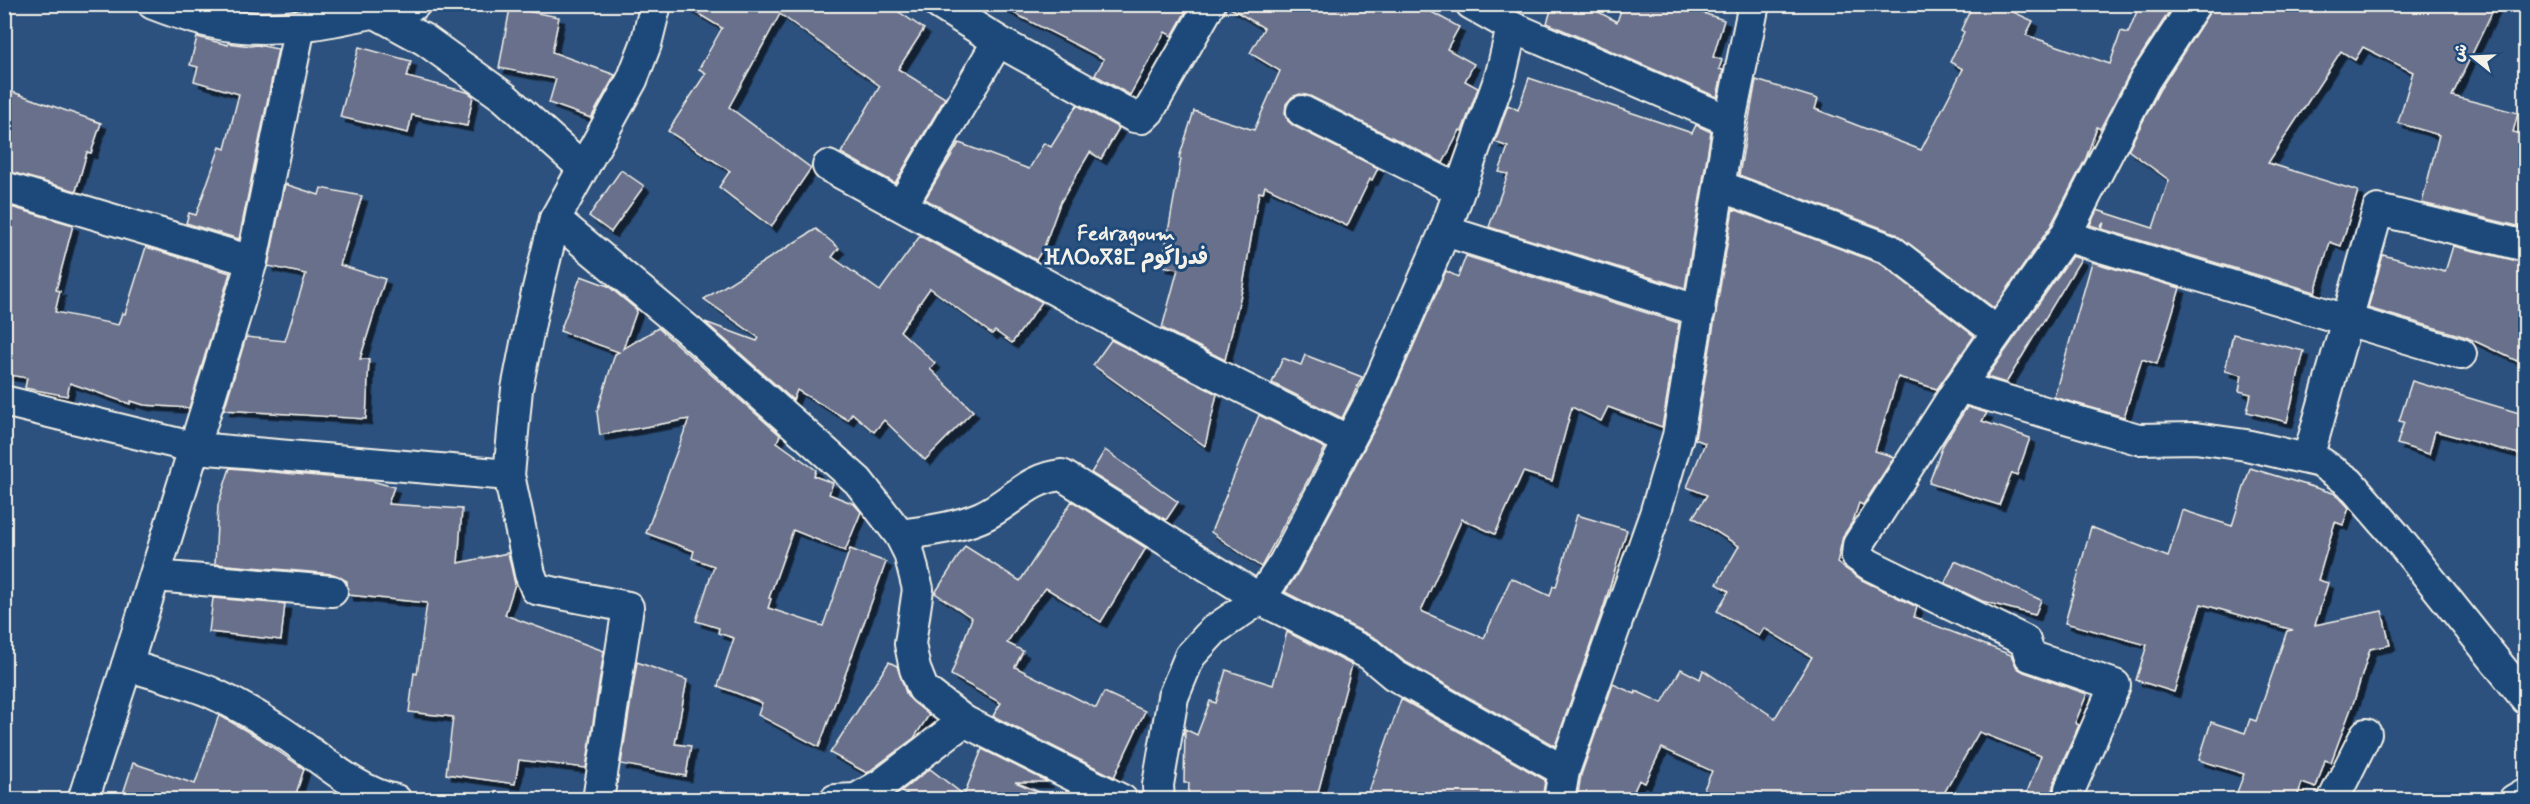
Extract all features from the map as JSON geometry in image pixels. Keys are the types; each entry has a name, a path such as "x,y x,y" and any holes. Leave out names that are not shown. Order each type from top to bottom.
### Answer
{"street":[{"path":"153,4 206,21 242,27 300,26 416,4"},
{"path":"598,800 628,607 536,589 530,574 509,475 517,389 532,313 555,219 632,80 646,44 656,4"},
{"path":"939,4 998,41 1134,117 1142,118 1149,111 1210,4"},
{"path":"1471,4 1512,27 1730,121"},
{"path":"900,535 937,530 982,516 1045,477 1062,475 1260,600 1369,654 1394,675 1562,785 1655,514 1678,436 1730,121 1754,4"},
{"path":"2070,789 2115,685 2030,656 2025,641 1870,565 1857,556 1858,545 1959,387 2065,236 2145,80 2195,4"},
{"path":"374,12 425,40 504,97 583,168"},
{"path":"83,800 196,448 252,261 300,26"},
{"path":"1159,800 1158,785 1173,697 1190,656 1214,630 1260,600 1284,563 1374,394 1445,231 1502,74 1512,27"},
{"path":"902,205 998,41"},
{"path":"1302,111 1459,190"},
{"path":"828,166 1149,341 1349,441"},
{"path":"1720,186 1889,249 1997,332"},
{"path":"4,187 252,261"},
{"path":"2308,458 2379,210 2526,246"},
{"path":"555,219 688,330 858,481 900,535 909,553 918,589 910,645 915,669 923,689 964,721 1122,800"},
{"path":"1445,231 1700,311"},
{"path":"2065,236 2461,354"},
{"path":"1959,387 2138,439 2195,438 2320,462 2349,482 2395,535 2526,699"},
{"path":"4,401 196,448 509,475"},
{"path":"155,576 332,591"},
{"path":"127,665 209,692 276,728 350,779 389,799"},
{"path":"835,800 856,799 882,784 964,721"},
{"path":"2333,800 2366,734"},
{"path":"2514,800 2526,793"}],"building":[{"path":"682,4 887,4 924,29 898,69 945,98 895,183 841,153 880,86 780,14 729,107 811,168 771,227 719,187 730,171 668,131 706,73 699,69 722,28"},
{"path":"996,4 1190,4 1172,36 1165,32 1130,95 1095,75 1104,59"},
{"path":"1227,4 1417,4 1459,27 1447,49 1474,64 1465,81 1478,88 1462,131 1460,130 1443,163 1310,96 1300,94 1292,97 1286,104 1285,113 1288,121 1294,126 1378,168 1372,180 1370,179 1347,226 1265,186 1263,193 1259,192 1243,286 1225,360 1162,328 1178,269 1162,266 1181,159 1179,158 1194,111 1254,130 1280,71 1250,53 1264,28"},
{"path":"1553,4 1584,4 1617,22 1623,4 1676,4 1724,20 1713,57 1722,60 1719,69 1723,70 1717,97 1547,23"},
{"path":"1973,4 1996,4 2033,21 2026,35 2110,64 2121,31 2128,33 2140,4 2174,4 2131,71 2100,129 2097,127 2086,158 2050,227 1994,308 1895,233 1739,175 1756,80 1818,99 1815,109 1921,150 1963,69 1950,62 1964,32 1961,30"},
{"path":"2212,4 2496,4 2452,96 2518,113 2513,132 2526,135 2526,228 2422,203 2439,135 2398,123 2413,72 2363,47 2355,60 2341,51 2268,163 2358,191 2341,246 2330,242 2315,292 2102,229 2104,222 2100,228 2090,225 2097,210 2153,228 2169,180 2128,150 2160,89 2209,13"},
{"path":"510,8 559,17 552,52 615,75 591,118 549,103 556,79 499,68"},
{"path":"197,37 228,45 228,43 257,45 278,49 239,239 186,223 189,213 196,215 220,147 225,149 239,94 194,81 198,67 190,65"},
{"path":"359,47 411,61 407,77 467,92 473,96 467,126 412,115 408,133 340,117"},
{"path":"1529,78 1692,133 1696,125 1711,132 1685,288 1489,227 1508,174 1499,172 1508,147 1495,142 1508,105 1518,110"},
{"path":"4,89 101,123 91,153 87,152 76,191 4,170"},
{"path":"1077,105 1119,128 1101,159 1090,152 1060,203 1044,247 1036,260 925,199 959,143 1029,169 1044,143 1051,147"},
{"path":"621,170 644,186 611,232 589,216"},
{"path":"285,184 319,195 321,188 362,196 340,265 385,279 360,359 369,359 366,419 224,410 246,337 285,341 306,274 268,266"},
{"path":"4,205 73,225 56,290 60,291 55,312 118,325 122,313 125,314 146,247 230,273 189,408 144,405 131,401 130,404 70,383 67,396 25,388 27,378 4,374"},
{"path":"1733,209 1881,264 1974,336 1937,389 1898,377 1875,451 1894,457 1863,505 1859,503 1853,521 1843,536 1837,563 1862,580 1917,607 1914,617 2011,655 2017,668 2024,672 2087,694 2075,723 2079,725 2054,782 2053,792 2056,800 2024,800 2041,756 1979,732 1940,800 1699,800 1712,771 1662,748 1645,783 1639,780 1630,800 1577,800 1581,775 1613,684 1662,703 1681,669 1700,679 1703,670 1775,718 1812,657 1764,628 1759,636 1717,611 1729,591 1717,584 1739,546 1693,517 1707,495 1687,487 1705,443 1695,439"},
{"path":"816,229 839,248 832,257 880,291 920,236 1042,302 1012,343 995,331 992,334 930,288 900,331 935,363 930,369 973,411 925,460 884,420 874,432 852,413 848,420 797,390 793,400 705,322 757,341 759,338 704,299"},
{"path":"2453,246 2526,263 2526,343 2517,361 2466,337 2368,308 2383,255 2445,272"},
{"path":"1466,256 1679,323 1662,427 1608,407 1601,421 1572,407 1552,481 1523,472 1495,534 1462,519 1421,611 1484,638 1511,578 1550,596 1553,586 1556,587 1577,515 1627,530 1604,606 1555,746 1404,661 1377,639 1285,592 1299,571 1389,402 1446,271 1458,277"},
{"path":"2072,256 2081,259 2006,383 1987,377"},
{"path":"2092,262 2180,288 2157,364 2142,359 2124,417 2054,397"},
{"path":"581,276 608,286 637,310 623,349 658,328 780,435 777,442 816,470 814,476 833,483 829,494 854,504 861,512 845,551 793,530 769,598 771,599 768,608 823,626 850,549 886,562 819,747 758,715 762,703 718,686 734,638 718,633 719,628 696,621 714,566 692,558 694,551 646,533 689,419 600,435 597,412 615,354 619,352 560,331"},
{"path":"2233,334 2304,351 2287,422 2247,412 2251,394 2239,391 2242,375 2225,371"},
{"path":"1111,340 1217,394 1205,446 1093,365"},
{"path":"1305,355 1362,377 1342,418 1272,383 1283,358 1301,365"},
{"path":"2412,381 2526,415 2526,456 2435,431 2429,454 2397,444 2404,422 2399,421"},
{"path":"1967,407 1987,413 1982,421 2030,438 2017,475 2012,473 1999,505 1929,483 1943,445"},
{"path":"1259,415 1325,448 1261,567 1211,532"},
{"path":"1105,450 1178,502 1166,520 1091,473"},
{"path":"230,468 372,481 394,487 388,504 462,509 458,563 508,553 515,584 505,615 604,651 586,768 519,760 515,784 446,774 453,717 409,712 427,603 348,595 347,581 333,574 215,564 218,505"},
{"path":"2250,468 2336,494 2349,508 2343,525 2335,522 2318,580 2328,583 2315,625 2382,611 2390,645 2370,649 2355,698 2331,762 2325,760 2316,788 2302,783 2296,800 2234,800 2244,774 2199,760 2211,722 2245,733 2250,719 2256,721 2287,631 2293,630 2201,604 2174,692 2136,680 2147,645 2065,623 2091,527 2168,557 2182,510 2232,526"},
{"path":"1072,501 1146,548 1101,622 1046,588 1028,609 1007,643 1023,651 1015,667 1096,708 1104,692 1145,711 1114,777 993,716 1001,703 951,675 972,618 935,593 965,546 1020,581"},
{"path":"1955,561 2041,600 2035,615 1982,601 1945,583"},
{"path":"213,598 285,604 281,640 209,632"},
{"path":"1287,632 1352,665 1316,800 1188,800 1189,783 1184,783 1185,729 1197,735 1210,701 1216,703 1226,670 1273,685"},
{"path":"637,662 687,680 675,744 691,746 686,776 621,764"},
{"path":"889,662 897,666 907,696 929,715 914,738 867,773 830,753"},
{"path":"1401,699 1545,780 1542,800 1366,800"},
{"path":"219,715 257,737 304,769 294,800 121,800 133,763 195,784"},
{"path":"982,749 1048,782 1015,782 1054,798 1054,800 918,800 901,791 930,769 964,795"}],"district":[{"name":"Fedragoum ⴼⴷⵔⴰⴳⵓⵎ فدراگوم","path":"1126,246"}]}
